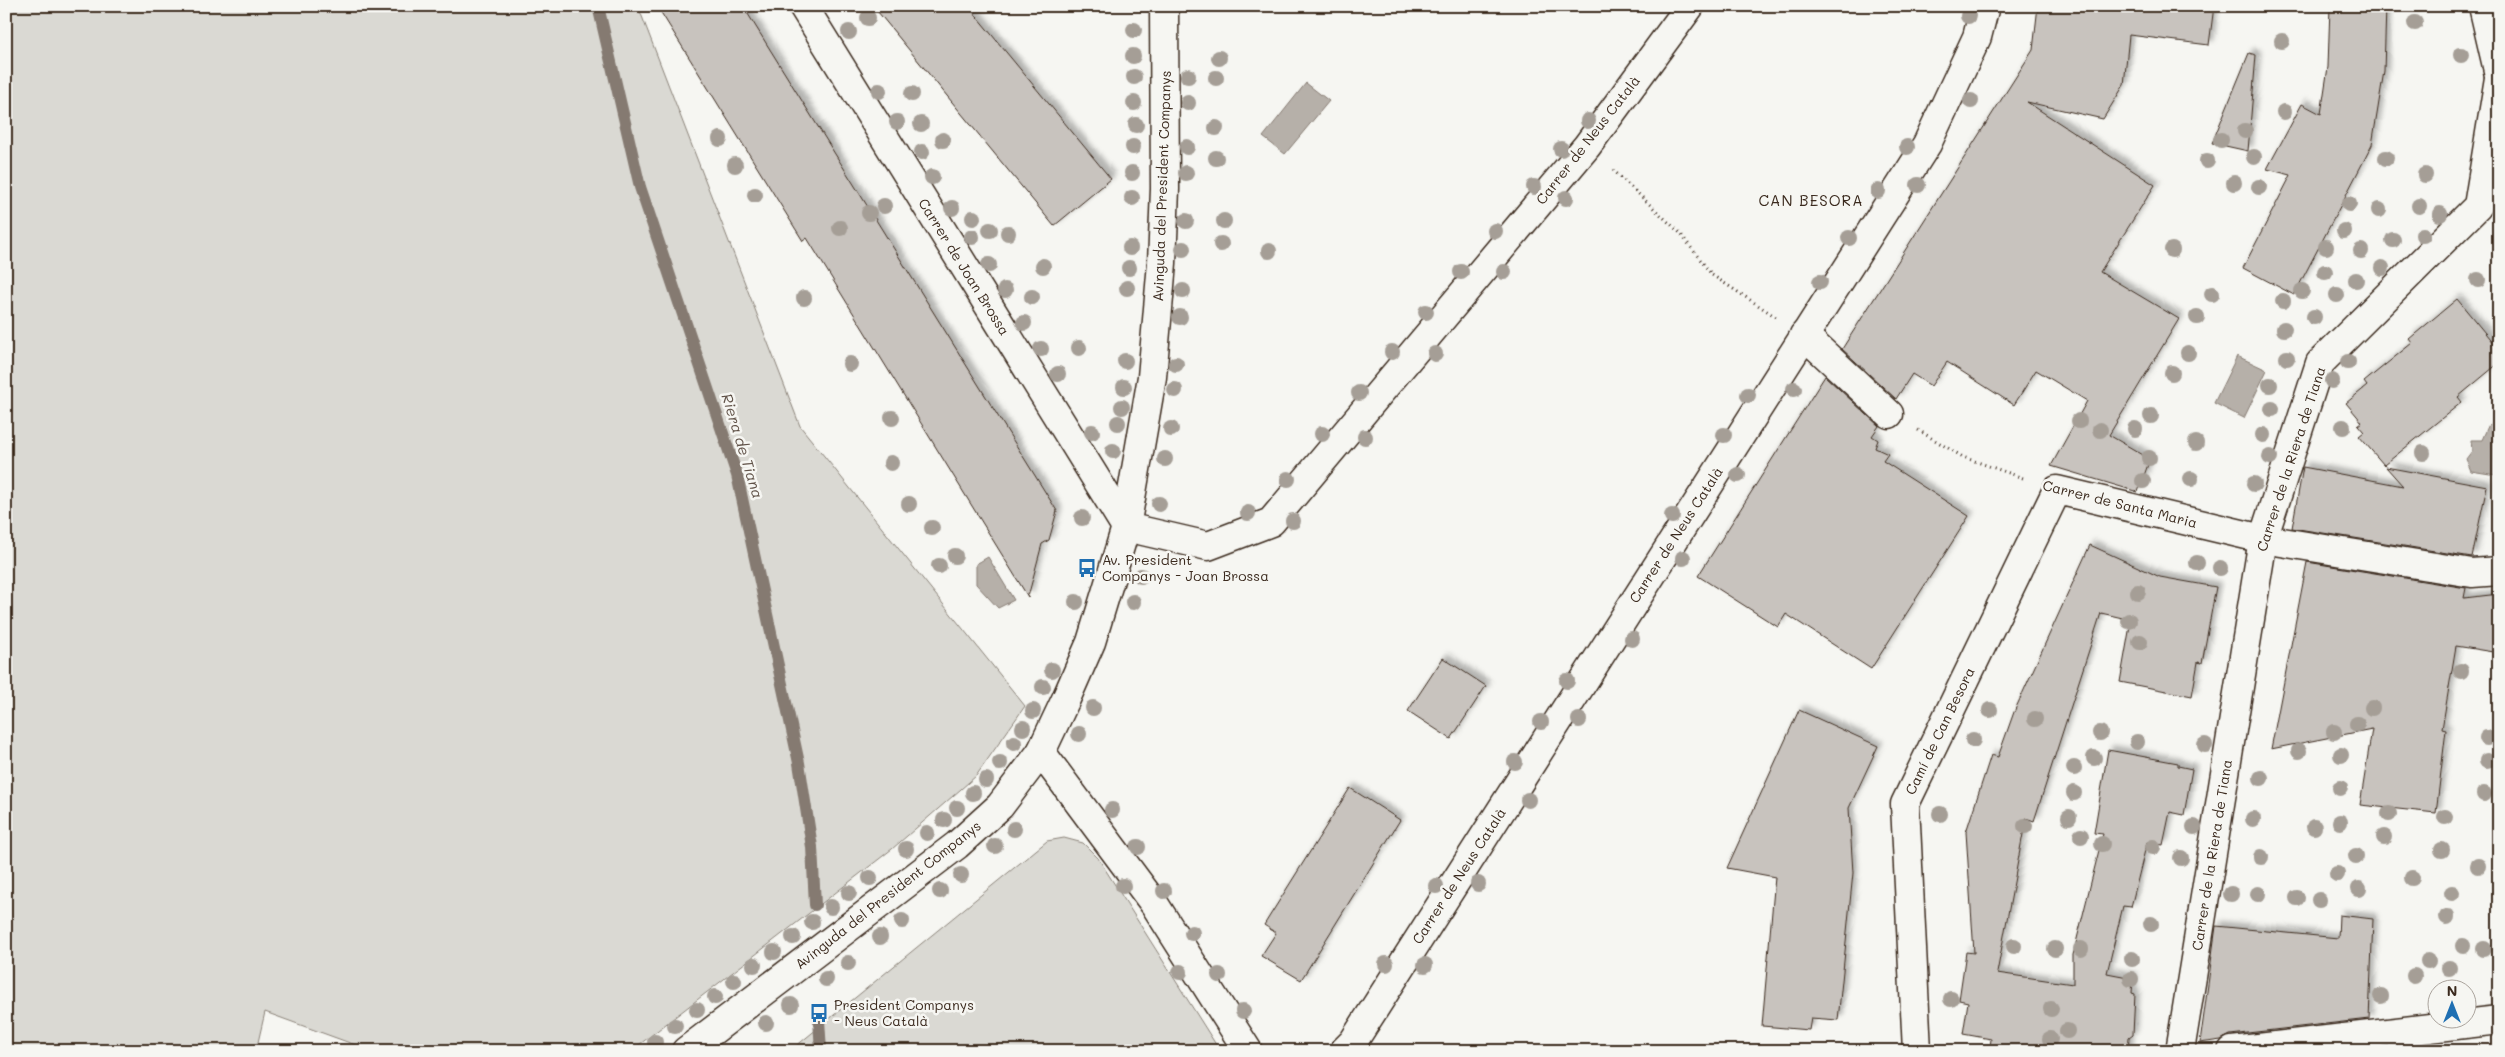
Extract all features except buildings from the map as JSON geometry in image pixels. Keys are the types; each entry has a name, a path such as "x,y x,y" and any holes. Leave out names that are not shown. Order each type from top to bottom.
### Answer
{"street":[{"name":"Carrer de Joan Brossa","path":"802,6 1126,527"},
{"name":"Avinguda del President Companys","path":"686,1051 957,845 1000,806 1041,752 1091,642 1126,527 1152,376 1162,263 1165,170 1164,6"},
{"name":"Carrer de Neus Català","path":"1126,527 1208,546 1271,522 1587,146 1690,6"},
{"name":"Carrer de Neus Català","path":"1344,1051 1353,1042 1927,144 1977,37 1985,6"},
{"name":"Carrer de la Riera de Tiana","path":"2180,1051 2263,539 2320,363 2478,206 2499,77 2483,6"},
{"path":"1804,335 1889,414"},
{"name":"Carrer de Santa Maria","path":"2057,490 2263,539 2472,573 2499,571"},
{"name":"Camí de Can Besora","path":"1916,1051 1904,804 2057,490"},
{"path":"1041,752 1155,905 1248,1051"},
{"path":"2239,1050 2499,1020"}],"path":[{"path":"1587,146 1680,233 1712,275 1804,335"},
{"name":"Carrer de Santa Maria","path":"1889,414 1963,457 2057,490"}],"shaded area":[{"path":"6,6 638,6 800,426 1025,706 976,776 892,849 631,1051 372,1051 265,1012 256,1051 6,1051"},
{"path":"1306,83 1329,101 1285,154 1263,137"},
{"path":"2237,356 2267,370 2244,418 2214,403"},
{"path":"2489,424 2499,426 2499,439 2494,442 2496,475 2471,471 2466,459 2472,451 2471,440 2482,440"},
{"path":"988,557 1014,600 998,608 976,584 976,564"},
{"path":"1064,838 1083,843 1098,858 1220,1051 790,1051 1047,841"}],"waterway":[{"name":"Riera de Tiana","path":"598,6 640,187 737,475 799,763 812,847 815,905"},
{"name":"Riera de Tiana","path":"819,1020 821,1051"}],"place":[{"name":"Av. President Companys - Joan Brossa","path":"1087,568"},
{"name":"President Companys - Neus Català","path":"819,1013"}],"district":[{"name":"CAN BESORA","path":"1811,201"}]}
